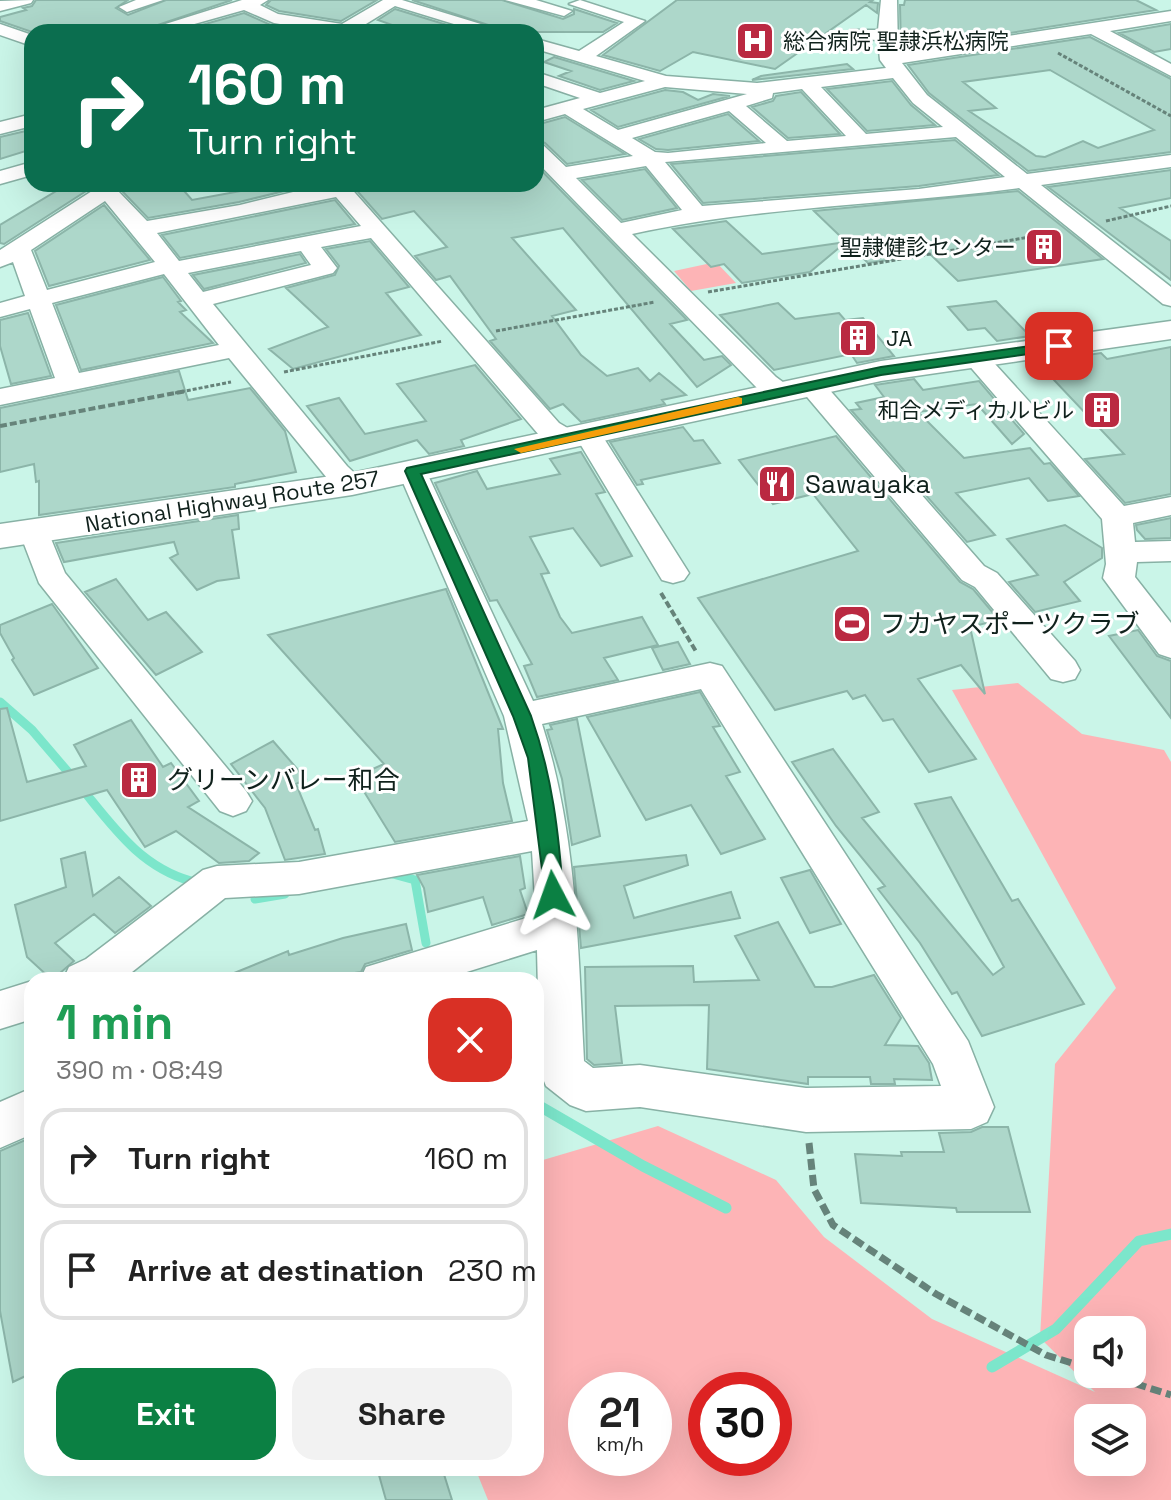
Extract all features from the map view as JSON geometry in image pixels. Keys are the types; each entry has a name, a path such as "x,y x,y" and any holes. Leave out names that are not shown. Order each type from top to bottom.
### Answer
{"highway":[{"name":"National Highway Route 257","path":"0,536 352,484 796,388 1171,330"}],"street":[{"path":"0,6 25,0"},
{"path":"127,7 155,0"},
{"path":"513,0 576,5 637,21 582,57"},
{"path":"889,0 890,52 920,99 1171,299"},
{"path":"1156,0 1171,9"},
{"path":"166,24 203,7 253,2 274,18 309,24"},
{"path":"378,24 403,2"},
{"path":"362,24 403,2 473,24"},
{"path":"539,24 576,5"},
{"path":"203,7 215,24"},
{"path":"626,134 745,97 808,84 890,52 1033,38 1171,16"},
{"path":"1091,27 1171,71"},
{"path":"0,29 24,38"},
{"path":"843,43 856,38 890,52"},
{"path":"544,48 665,81 745,97 781,146"},
{"path":"544,80 600,99"},
{"path":"544,114 665,81"},
{"path":"808,84 860,139"},
{"path":"568,108 671,158"},
{"path":"0,128 24,122"},
{"path":"564,174 649,157 671,158 959,131"},
{"path":"626,134 696,213"},
{"path":"544,156 767,383 796,388 973,573 986,580 1063,670"},
{"path":"618,230 696,213 785,208 1022,183 1171,161"},
{"path":"0,169 24,162"},
{"path":"0,178 24,170"},
{"path":"70,383 38,299 9,254 104,192"},
{"path":"116,192 257,377 337,472 352,484"},
{"path":"142,229 240,212 318,192"},
{"path":"343,192 549,429 577,437 673,573"},
{"path":"0,310 171,267 377,230"},
{"path":"197,301 325,268 307,244"},
{"path":"0,397 235,349"},
{"path":"976,358 1117,517 1122,564 1119,578 1171,646"},
{"path":"412,471 522,716 537,758 549,832 562,1071 586,1090 640,1086 806,1110 971,1107 952,1055 710,675 522,716"},
{"path":"1117,517 1171,506"},
{"path":"34,531 50,576 233,801"},
{"path":"1119,553 1171,551"},
{"path":"101,972 217,882 299,878 549,832"},
{"path":"407,972 555,927"},
{"path":"0,1010 24,1002"},
{"path":"0,1126 24,1114"}],"path":[{"path":"1033,38 1171,116"},
{"path":"0,426 469,335 1082,228 1137,211 1170,207"},
{"path":"673,573 653,579 710,675"},
{"path":"806,1110 814,1189 833,1225 936,1294 1046,1355 1074,1364"},
{"path":"1146,1387 1171,1395"}],"shaded area":[{"path":"716,262 736,283 691,291 674,271"},
{"path":"1018,683 1082,734 1164,750 1171,762 1171,1500 488,1500 478,1476 544,1476 544,1160 658,1126 776,1180 824,1237 932,1319 1074,1383 1074,1388 1095,1392 1091,1388 1146,1388 1146,1316 1074,1316 1074,1371 1040,1338 1055,1064 1116,988 952,690"}],"building":[{"path":"36,0 128,0 116,8 128,15 166,0 232,0 161,24 24,24 24,29 0,21 0,17 32,6"},
{"path":"271,0 377,0 341,21 279,11 266,5"},
{"path":"412,0 502,0 563,19 574,14 574,9 617,23 603,32 544,32 544,24 486,24"},
{"name":"総合病院 聖隷浜松病院","path":"677,0 873,0 870,2 878,3 877,13 866,5 775,69 693,52 660,71 603,55"},
{"path":"905,0 1136,0 1156,10 901,50 900,5 904,5"},
{"path":"395,9 444,24 389,24 378,20"},
{"path":"244,13 269,24 205,24"},
{"path":"1171,24 1171,49 1154,52 1119,33"},
{"path":"1090,37 1171,79 1171,152 1028,171 929,93 908,65","holes":["1050,70 1154,130 1098,148 1083,141 1045,157 1036,156 969,111 996,108 963,82"]},
{"path":"554,57 634,81 600,90 559,76 571,71 544,62"},
{"path":"847,64 853,69 752,80 761,76"},
{"path":"892,81 911,105 935,125 867,131 827,89"},
{"path":"665,90 683,92 698,100 713,94 730,96 618,127 591,110"},
{"path":"801,92 840,134 788,138 752,107 773,101 776,96"},
{"path":"728,114 759,141 668,150 656,149 639,139"},
{"path":"565,117 625,154 567,164 544,143 544,123"},
{"path":"24,131 24,152 0,159 0,137"},
{"path":"955,140 998,175 919,186 703,203 671,164"},
{"path":"645,169 677,208 622,220 582,180"},
{"path":"1171,170 1171,198 1120,208 1171,241 1171,280 1048,187"},
{"path":"544,173 687,320 670,324 704,360 722,356 731,365 697,387 563,228 512,238 576,310 552,316 581,355 607,376 638,368 650,381 659,373 686,395 662,400 665,404 581,422 563,404 550,409 490,341 496,339 450,276 436,280 415,256 447,247 414,211 382,219 358,192 544,192"},
{"path":"1018,191 1103,259 958,281 930,254 868,263 814,211"},
{"path":"55,192 85,192 4,244 0,243 0,225"},
{"path":"123,192 185,192 192,200 235,192 280,192 239,202 148,218"},
{"path":"335,200 355,224 180,258 162,235"},
{"path":"104,205 150,260 49,286 35,251"},
{"path":"726,221 762,254 846,242 810,272 742,283 724,264 711,267 673,229"},
{"path":"370,241 409,287 386,293 421,335 293,369 269,349 328,327 286,288 335,275 339,266 326,249"},
{"path":"300,254 306,263 204,289 193,275"},
{"path":"163,277 186,310 180,312 213,343 81,370 56,305"},
{"path":"996,301 1030,336 997,341 985,328 968,330 948,307"},
{"path":"778,303 795,319 839,313 845,320 863,318 894,356 857,363 851,354 774,370 720,315"},
{"path":"28,313 51,376 11,384 0,346 0,320"},
{"path":"1171,347 1171,494 1125,503 1085,459 1124,454 1053,379 1084,374 1081,356 1101,353 1107,359"},
{"path":"475,365 521,419 461,440 464,446 429,454 417,440 350,461 307,406 339,398 365,434 426,421 397,384"},
{"path":"179,371 188,400 250,388 285,431 296,472 235,484 235,487 39,515 39,481 36,482 34,464 0,472 0,408"},
{"path":"914,379 923,390 979,381 1024,434 1012,444 977,404 918,412 964,458 1030,448 1044,464 1050,463 1079,496 1048,501 1029,478 956,493 995,535 967,542 851,410 861,409 856,403 884,397 875,385"},
{"path":"683,427 694,441 703,440 720,463 641,480 643,484 637,485 610,442"},
{"path":"836,436 960,582 973,589 999,620 970,627 985,694 961,665 918,679 976,759 929,772 893,719 883,721 865,695 853,699 847,691 775,710 698,598 858,551 813,494 773,504 739,460"},
{"path":"581,452 605,492 596,494 632,556 601,566 573,528 530,537 549,573 541,574 560,617 572,633 642,617 658,645 604,658 618,680 537,697 524,666 532,664 497,600 490,601 435,483 477,471 487,489 560,474 550,459"},
{"path":"238,515 239,529 232,530 239,578 217,581 197,590 170,558 178,554 174,542 64,562 56,543"},
{"path":"1171,518 1171,538 1145,539 1137,530 1136,525"},
{"path":"1065,525 1102,548 1102,558 1064,582 1080,601 1035,612 1009,582 1038,575 1007,539"},
{"path":"116,579 148,620 166,612 202,652 156,675 85,592"},
{"path":"446,589 503,729 498,729 503,783 512,821 395,842 355,777 384,764 268,635"},
{"path":"52,604 98,668 34,695 12,660 14,658 0,633 0,625"},
{"path":"1138,630 1157,656 1171,661 1171,718 1109,636"},
{"path":"678,642 690,664 663,670 652,648"},
{"path":"700,692 720,726 713,727 740,772 726,776 765,839 721,854 691,805 646,820 587,717"},
{"path":"7,708 27,782 86,766 74,745 131,720 163,767 171,763 199,801 188,807 259,853 249,861 219,863 176,831 145,847 107,790 0,821 0,709"},
{"path":"577,719 600,836 572,845 562,779 547,730 552,729 550,725"},
{"path":"273,741 306,779 296,784 315,830 318,829 325,854 285,860 265,808 231,764"},
{"path":"833,749 879,812 862,818 993,975 1004,967 915,804 951,797 1012,901 1018,899 1084,1004 982,1036 957,992 952,994 920,943 878,889 885,886 836,826 792,762"},
{"path":"85,852 93,896 119,877 151,906 115,933 94,914 55,943 74,961 61,972 43,972 27,957 15,905 66,887 61,859"},
{"path":"686,855 688,865 624,886 634,918 731,892 740,918 581,948 574,867"},
{"path":"520,856 525,888 520,890 528,914 492,925 483,897 428,912 424,888 417,875"},
{"path":"810,870 841,924 810,933 781,878"},
{"path":"778,922 815,987 832,987 874,975 901,1018 885,1045 918,1046 929,1063 932,1080 894,1079 895,1084 871,1084 870,1077 808,1077 808,1084 707,1069 709,1005 615,1006 622,1063 594,1065 587,1059 585,967 693,966 694,982 759,980 735,936"},
{"path":"406,924 412,950 365,964 361,972 237,972 288,951 289,955 343,938"},
{"path":"982,1127 1008,1127 1030,1212 957,1212 956,1208 861,1203 855,1154 902,1156 901,1152 944,1152 939,1133 971,1132"},
{"path":"24,1141 24,1377 13,1382 0,1311 0,1151"},
{"path":"379,1476 444,1476 452,1500 386,1500"}],"waterway":[{"path":"0,702 32,730 74,779"},
{"path":"83,790 143,856 173,875 191,881"},
{"path":"393,874 415,880 426,943"},
{"path":"255,899 285,894"},
{"path":"544,1109 643,1166 726,1208"},
{"path":"992,1367 1056,1329 1139,1241 1171,1234"}],"slow traffic":[{"path":"521,449 738,401"}],"place":[{"name":"総合病院 聖隷浜松病院","path":"755,41"},
{"name":"聖隷健診センター","path":"1044,247"},
{"name":"JA","path":"858,338"},
{"name":"和合メディカルビル","path":"1102,410"},
{"name":"Sawayaka","path":"777,484"},
{"name":"フカヤスポーツクラブ","path":"852,624"},
{"name":"グリーンバレー和合","path":"139,780"}],"route":[{"path":"553,895 549,832 537,758 522,716 412,471 881,371 1059,346"}]}
